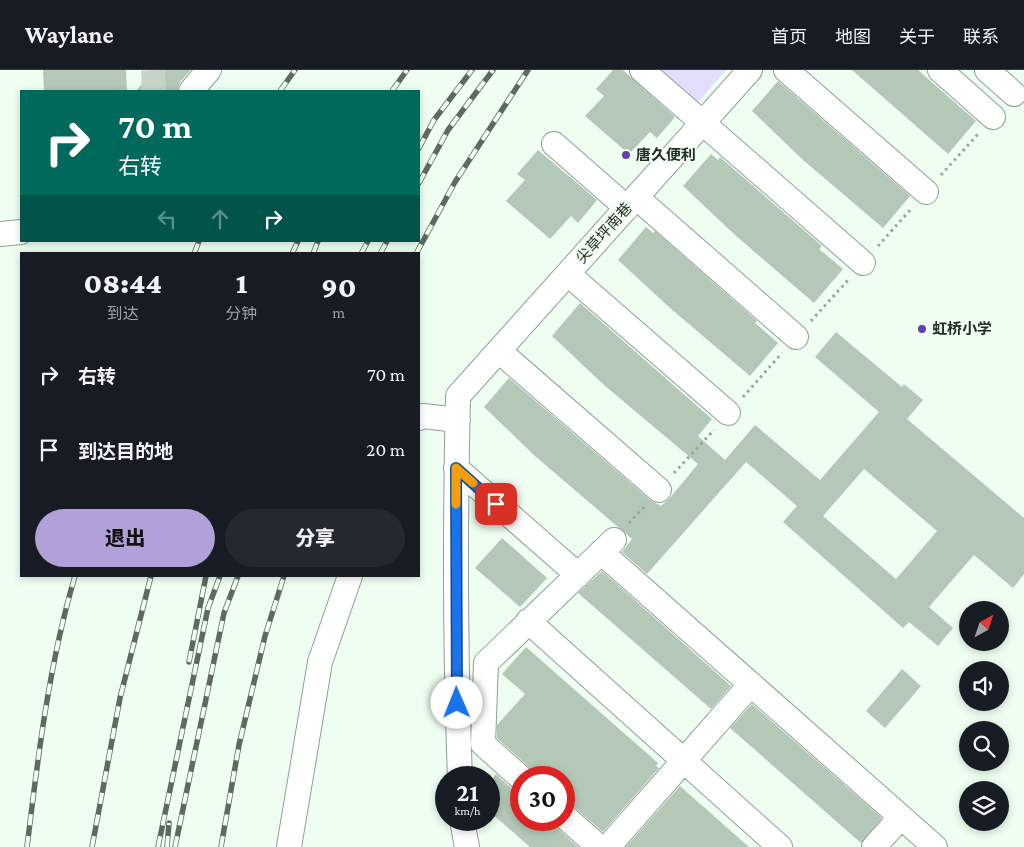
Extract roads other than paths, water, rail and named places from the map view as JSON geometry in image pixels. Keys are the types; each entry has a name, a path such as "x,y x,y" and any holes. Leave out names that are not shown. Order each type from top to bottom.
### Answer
{"street":[{"path":"192,90 209,70"},
{"path":"642,70 864,263"},
{"name":"尖草坪南巷","path":"458,408 499,351 750,70"},
{"path":"786,70 926,192"},
{"path":"940,70 993,117"},
{"path":"988,70 1014,94"},
{"path":"554,144 632,202 796,337"},
{"path":"0,234 20,232"},
{"path":"568,274 728,414"},
{"path":"499,351 659,490"},
{"path":"420,418 458,408 456,468 457,684 460,766"},
{"path":"456,468 578,575"},
{"path":"510,768 483,744 486,663 608,546 751,684 935,847"},
{"path":"289,847 320,662 350,577"},
{"path":"528,621 780,847"},
{"path":"608,847 751,684"},
{"path":"874,847 900,817"},
{"path":"575,826 599,847"},
{"path":"464,831 467,847"}],"tunnel":[{"path":"153,70 154,90"}],"railway":[{"path":"281,90 295,70"},
{"path":"393,90 407,70"},
{"path":"420,146 434,120 472,70"},
{"path":"420,181 448,130 493,70"},
{"path":"417,252 455,182 528,70"},
{"path":"195,252 199,242"},
{"path":"293,252 298,242"},
{"path":"314,252 318,242"},
{"path":"362,252 367,242"},
{"path":"381,252 386,242"},
{"path":"27,847 51,676 75,577"},
{"path":"92,847 120,698 151,577"},
{"path":"189,662 206,577"},
{"path":"158,847 208,608 220,577"},
{"path":"175,847 224,613 238,577"},
{"path":"221,847 239,745 265,636 284,577"},
{"path":"167,847 169,823"}],"place":[{"name":"唐久便利","path":"626,155"},
{"name":"虹桥小学","path":"922,329"}]}
